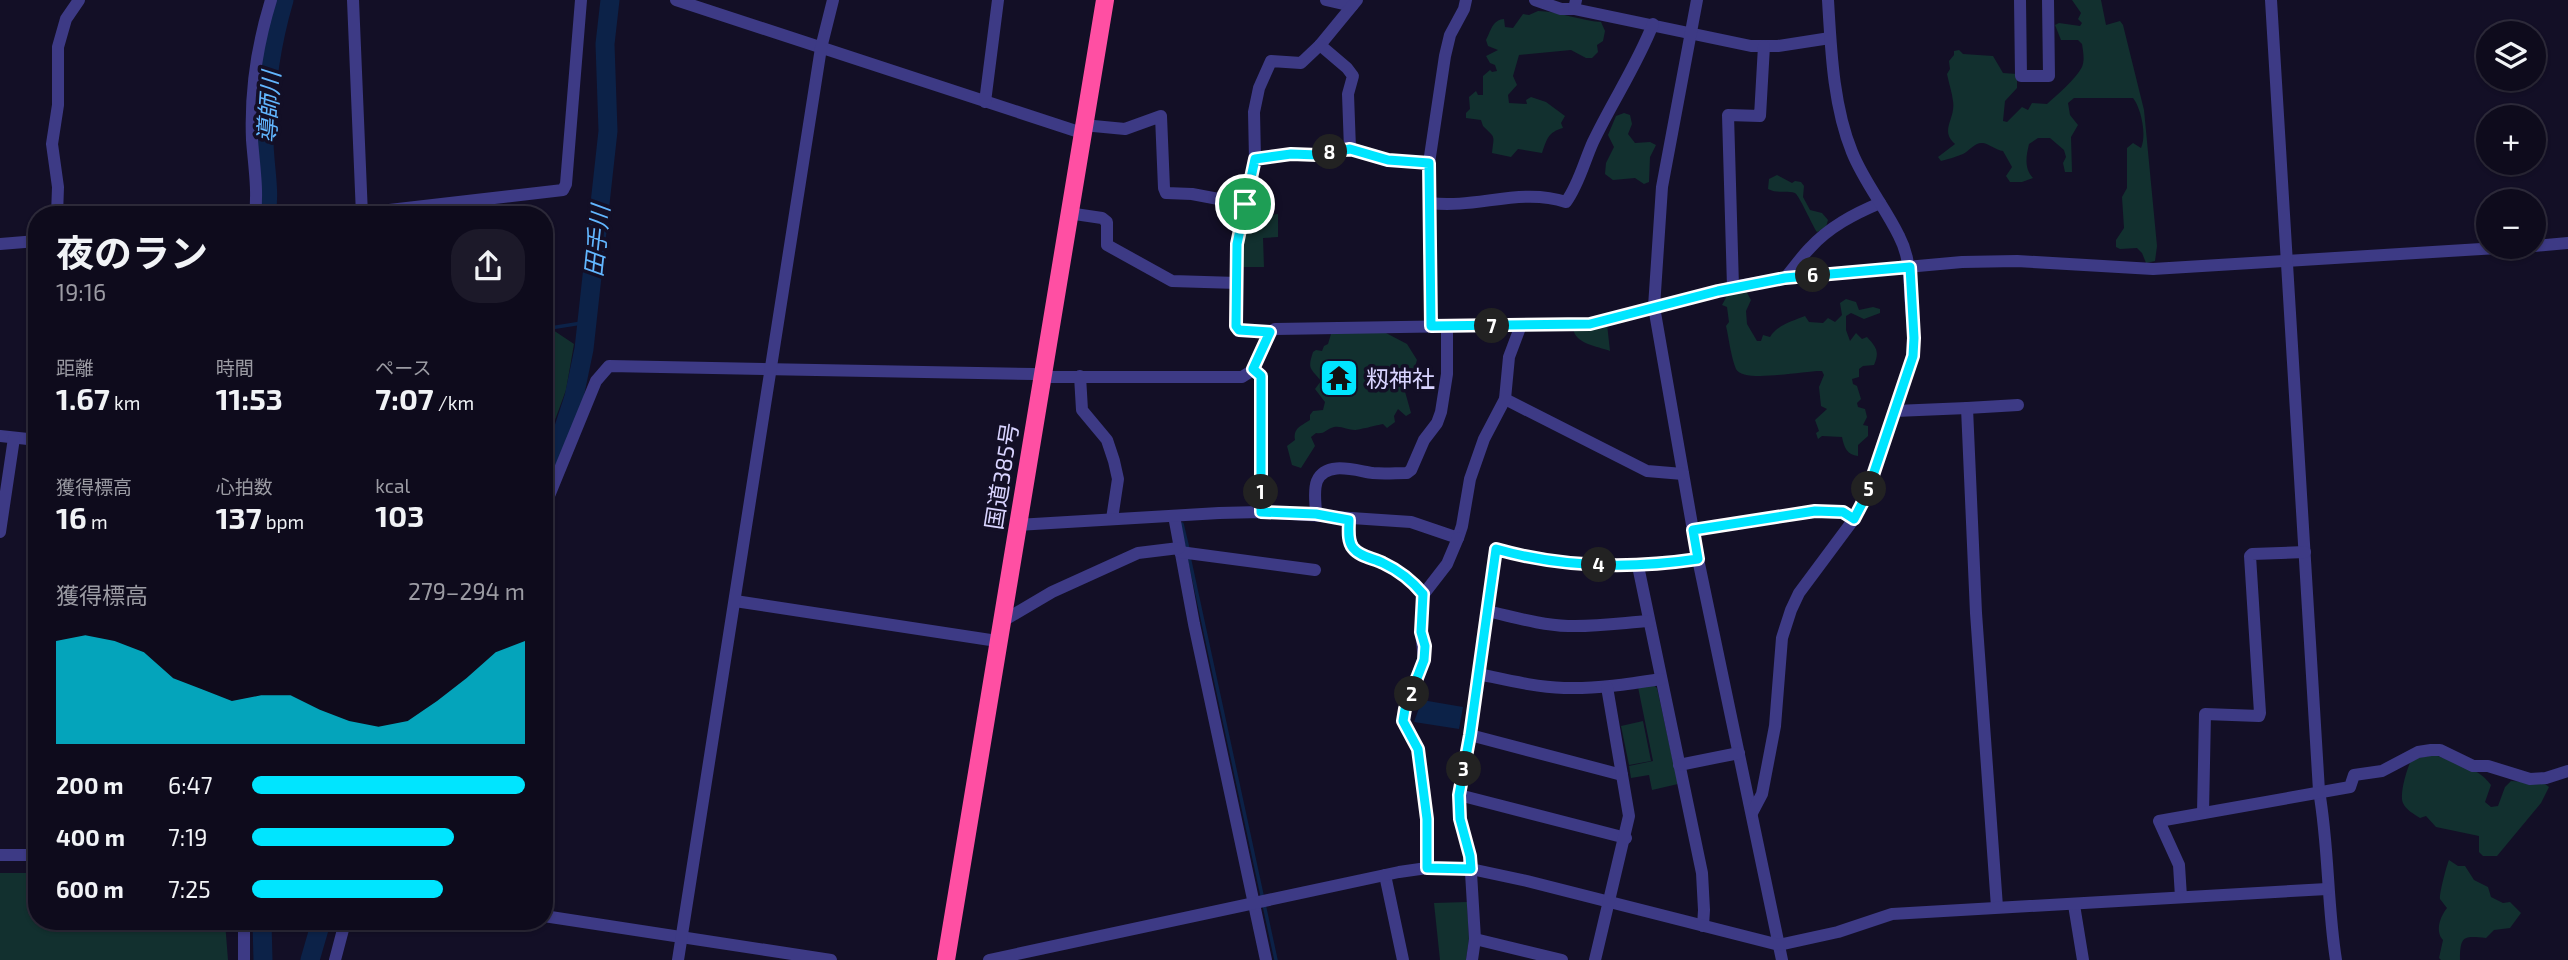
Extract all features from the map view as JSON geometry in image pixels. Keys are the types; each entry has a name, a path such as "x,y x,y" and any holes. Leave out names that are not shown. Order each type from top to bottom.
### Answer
{"highway":[{"name":"国道385号","path":"946,960 1105,0"}],"street":[{"path":"57,206 58,187 52,144 58,105 58,47 66,19 79,0"},
{"path":"256,206 258,192 252,138 254,74 271,0"},
{"path":"353,0 362,206"},
{"path":"429,206 563,190 566,184 581,0"},
{"path":"676,0 985,102 1083,129 1125,129 1161,116 1166,193 1192,194 1245,204"},
{"path":"678,960 821,48 833,0"},
{"path":"985,102 998,0"},
{"path":"1326,0 1354,3"},
{"path":"1431,326 1429,163 1445,57 1450,35 1466,0"},
{"path":"1535,0 1561,9 1575,4 1751,46 1778,46 1830,38"},
{"path":"1697,0 1662,187 1654,307 1698,559 1782,960"},
{"path":"1752,813 1762,794 1775,726 1782,638 1791,610 1799,593 1854,519 1866,496 1913,356 1910,267 1900,236 1866,181 1852,152 1842,121 1830,38 1828,0"},
{"path":"2020,0 2021,76 2049,76 2048,0"},
{"path":"2271,0 2319,791 2326,830 2327,890 2336,960"},
{"path":"1354,3 1320,45 1301,63 1271,61 1259,88 1254,112 1255,159 1237,244 1236,326 1239,330 1270,332 1590,324 1733,287 1785,278 1962,262 2017,261 2153,269 2476,249"},
{"path":"1430,203 1451,206 1525,196 1548,196 1566,202 1573,193 1592,143 1642,53 1653,24"},
{"path":"1320,45 1353,76 1348,94 1350,149"},
{"path":"1733,287 1728,116 1760,116 1764,46"},
{"path":"1255,159 1291,154 1318,155 1350,149 1388,160 1429,163"},
{"path":"1785,278 1811,247 1831,229 1854,214 1880,203"},
{"path":"1068,213 1102,218 1107,222 1107,245 1172,281 1237,283"},
{"path":"0,244 28,242"},
{"path":"2546,245 2568,243"},
{"path":"1427,868 1427,819 1418,749 1403,721 1424,660 1425,646 1421,632 1423,594 1447,564 1458,538 1470,479 1484,439 1506,399 1509,357 1521,325"},
{"path":"1316,514 1317,479 1325,472 1346,467 1374,473 1411,470 1424,440 1437,424 1441,412 1447,374 1447,327"},
{"path":"553,486 596,382 608,366 1034,374 1042,377 1242,377 1253,369 1270,332"},
{"path":"1253,369 1261,376 1261,512"},
{"path":"1080,376 1082,410 1107,440 1118,478 1112,519"},
{"path":"1506,399 1647,471 1682,474"},
{"path":"1895,411 2018,405"},
{"path":"1967,408 1976,613 1997,907"},
{"path":"0,436 28,439"},
{"path":"0,532 14,438"},
{"path":"1693,530 1815,511 1843,512 1854,519"},
{"path":"1017,525 1261,512 1316,514 1349,520 1411,522 1458,538"},
{"path":"1174,516 1266,960"},
{"path":"1349,520 1353,548 1364,557 1382,562 1396,571 1416,585 1423,594"},
{"path":"1472,960 1475,939 1470,856 1460,819 1459,795 1496,549 1546,562 1638,566 1698,559"},
{"path":"1001,622 1052,592 1138,554 1180,550 1315,570"},
{"path":"2203,813 2205,714 2259,716 2260,713 2250,556 2305,552"},
{"path":"1638,566 1702,873 1703,926"},
{"path":"735,601 997,640"},
{"path":"1487,611 1538,623 1566,626 1649,621"},
{"path":"1478,674 1530,685 1564,688 1607,687 1661,679"},
{"path":"1595,960 1626,838 1629,803 1607,687"},
{"path":"1470,735 1622,775"},
{"path":"2181,897 2179,864 2159,821 2350,787 2354,775 2382,771 2418,752 2431,750 2440,750 2473,766 2488,766 2530,779 2546,778 2568,771"},
{"path":"1679,765 1739,753"},
{"path":"1459,795 1626,838"},
{"path":"0,855 28,855"},
{"path":"989,960 1427,868 1471,869 1527,881 1779,945 1838,932 1892,914 2327,890"},
{"path":"1385,875 1403,960"},
{"path":"2074,905 2083,960"},
{"path":"553,917 831,960"},
{"path":"244,930 244,960"},
{"path":"335,960 343,930"},
{"path":"1475,939 1562,960"}],"green space":[{"path":"2072,0 2101,0 2106,25 2120,21 2123,25 2144,110 2157,246 2155,261 2146,263 2137,248 2116,247 2116,240 2124,228 2122,197 2127,188 2127,148 2133,143 2141,148 2143,143 2142,122 2133,98 2074,98 2068,103 2070,115 2078,125 2071,137 2072,172 2065,172 2064,150 2050,138 2038,138 2029,144 2026,162 2033,178 2022,182 2010,182 2006,176 2012,167 2003,151 1985,144 1977,144 1963,154 1949,159 1941,161 1938,157 1955,144 1948,134 1953,107 1947,74 1954,51 1993,56 2003,73 2017,74 2017,88 2005,101 2003,121 2007,122 2022,107 2028,110 2032,103 2047,104 2082,67 2082,44 2078,40 2061,40 2055,25 2059,23 2080,26 2082,23 2078,19 2081,13"},
{"path":"1538,11 1601,22 1605,31 1603,41 1597,45 1598,52 1592,58 1586,58 1571,50 1519,55 1513,76 1517,85 1508,95 1509,103 1527,104 1526,100 1531,97 1546,102 1565,116 1561,123 1563,128 1549,137 1542,153 1518,149 1511,157 1492,153 1493,137 1481,120 1466,118 1470,109 1469,97 1476,91 1478,95 1483,95 1483,76 1490,70 1497,71 1486,56 1498,50 1488,46 1486,40 1497,21 1504,19 1505,27 1513,28 1523,14 1529,15"},
{"path":"1624,113 1630,115 1632,124 1628,134 1635,143 1650,142 1656,145 1650,157 1649,182 1644,184 1635,178 1613,180 1605,174 1606,163 1614,147 1608,135 1616,116"},
{"path":"1777,175 1792,183 1801,182 1804,186 1803,197 1810,210 1822,213 1828,220 1826,227 1817,232 1795,193 1768,189 1769,179"},
{"path":"1278,214 1278,237 1263,238 1264,267 1241,267 1246,217"},
{"path":"1746,291 1751,300 1746,311 1747,324 1757,341 1761,341 1763,335 1770,337 1781,326 1805,316 1809,322 1823,323 1828,318 1835,322 1842,315 1840,303 1846,299 1856,302 1859,310 1873,307 1880,309 1880,313 1864,319 1851,313 1846,316 1846,330 1850,341 1856,333 1862,339 1867,337 1877,353 1874,365 1863,366 1859,369 1859,377 1852,379 1861,399 1857,403 1858,407 1865,409 1867,417 1863,425 1868,426 1868,436 1858,445 1858,456 1847,450 1842,437 1822,436 1818,439 1816,433 1819,431 1815,420 1827,409 1821,406 1819,387 1824,375 1822,371 1750,376 1736,369 1726,326 1729,322 1727,307 1722,305 1728,294"},
{"path":"1607,324 1610,351 1582,341 1573,328"},
{"path":"553,330 574,344 566,390 553,425"},
{"path":"1386,333 1407,344 1417,360 1411,380 1404,388 1411,413 1406,416 1398,409 1394,416 1395,422 1387,428 1383,424 1355,430 1337,427 1316,433 1311,437 1315,446 1301,468 1292,465 1287,446 1295,440 1298,428 1310,420 1313,411 1323,410 1325,402 1315,389 1321,381 1311,368 1310,362 1313,352 1322,351 1331,334"},
{"path":"1652,684 1657,688 1678,784 1652,790 1649,775 1631,778 1629,766 1653,761 1638,687"},
{"path":"1643,721 1651,761 1629,765 1621,726"},
{"path":"2435,755 2466,766 2486,779 2491,785 2485,802 2491,807 2498,806 2505,787 2511,781 2544,783 2549,787 2541,803 2497,856 2483,856 2479,852 2479,836 2436,827 2426,816 2420,818 2404,805 2403,788 2412,759"},
{"path":"2449,860 2458,866 2465,866 2474,880 2488,887 2491,897 2503,903 2510,902 2521,913 2510,928 2494,930 2486,938 2465,939 2461,946 2460,960 2439,958 2443,940 2439,924 2447,908 2440,896"},
{"path":"0,873 28,873 28,930 226,930 228,960 0,960"},
{"path":"1467,902 1469,939 1466,960 1440,960 1434,903"}],"water":[{"path":"1422,700 1463,707 1459,729 1414,722"}],"waterway":[{"name":"導師川","path":"267,206 264,144 266,100 272,50 284,0"},
{"name":"田手川","path":"553,457 574,397 584,349 608,131 605,44 610,0"},
{"path":"553,328 588,322"},
{"path":"1182,524 1188,549"},
{"path":"1189,557 1276,960"},
{"name":"導師川","path":"262,930 263,960"},
{"name":"田手川","path":"310,960 319,930"}],"place":[{"name":"籾神社","path":"1339,378"}],"route":[{"path":"1350,149 1388,160 1429,163 1431,326 1590,324 1718,291 1785,278 1910,267 1913,356 1887,438 1866,496 1854,519 1843,512 1815,511 1693,530 1698,559 1668,563 1622,566 1546,562 1496,549 1459,795 1460,819 1471,869 1427,868 1427,819 1418,749 1403,721 1424,660 1425,646 1421,632 1423,594 1416,585 1396,571 1382,562 1364,557 1353,548 1349,520 1331,519 1316,514 1261,512 1261,376 1253,369 1270,332 1239,330 1236,326 1237,244 1245,204 1255,159 1291,154 1309,156 1350,149"}]}
